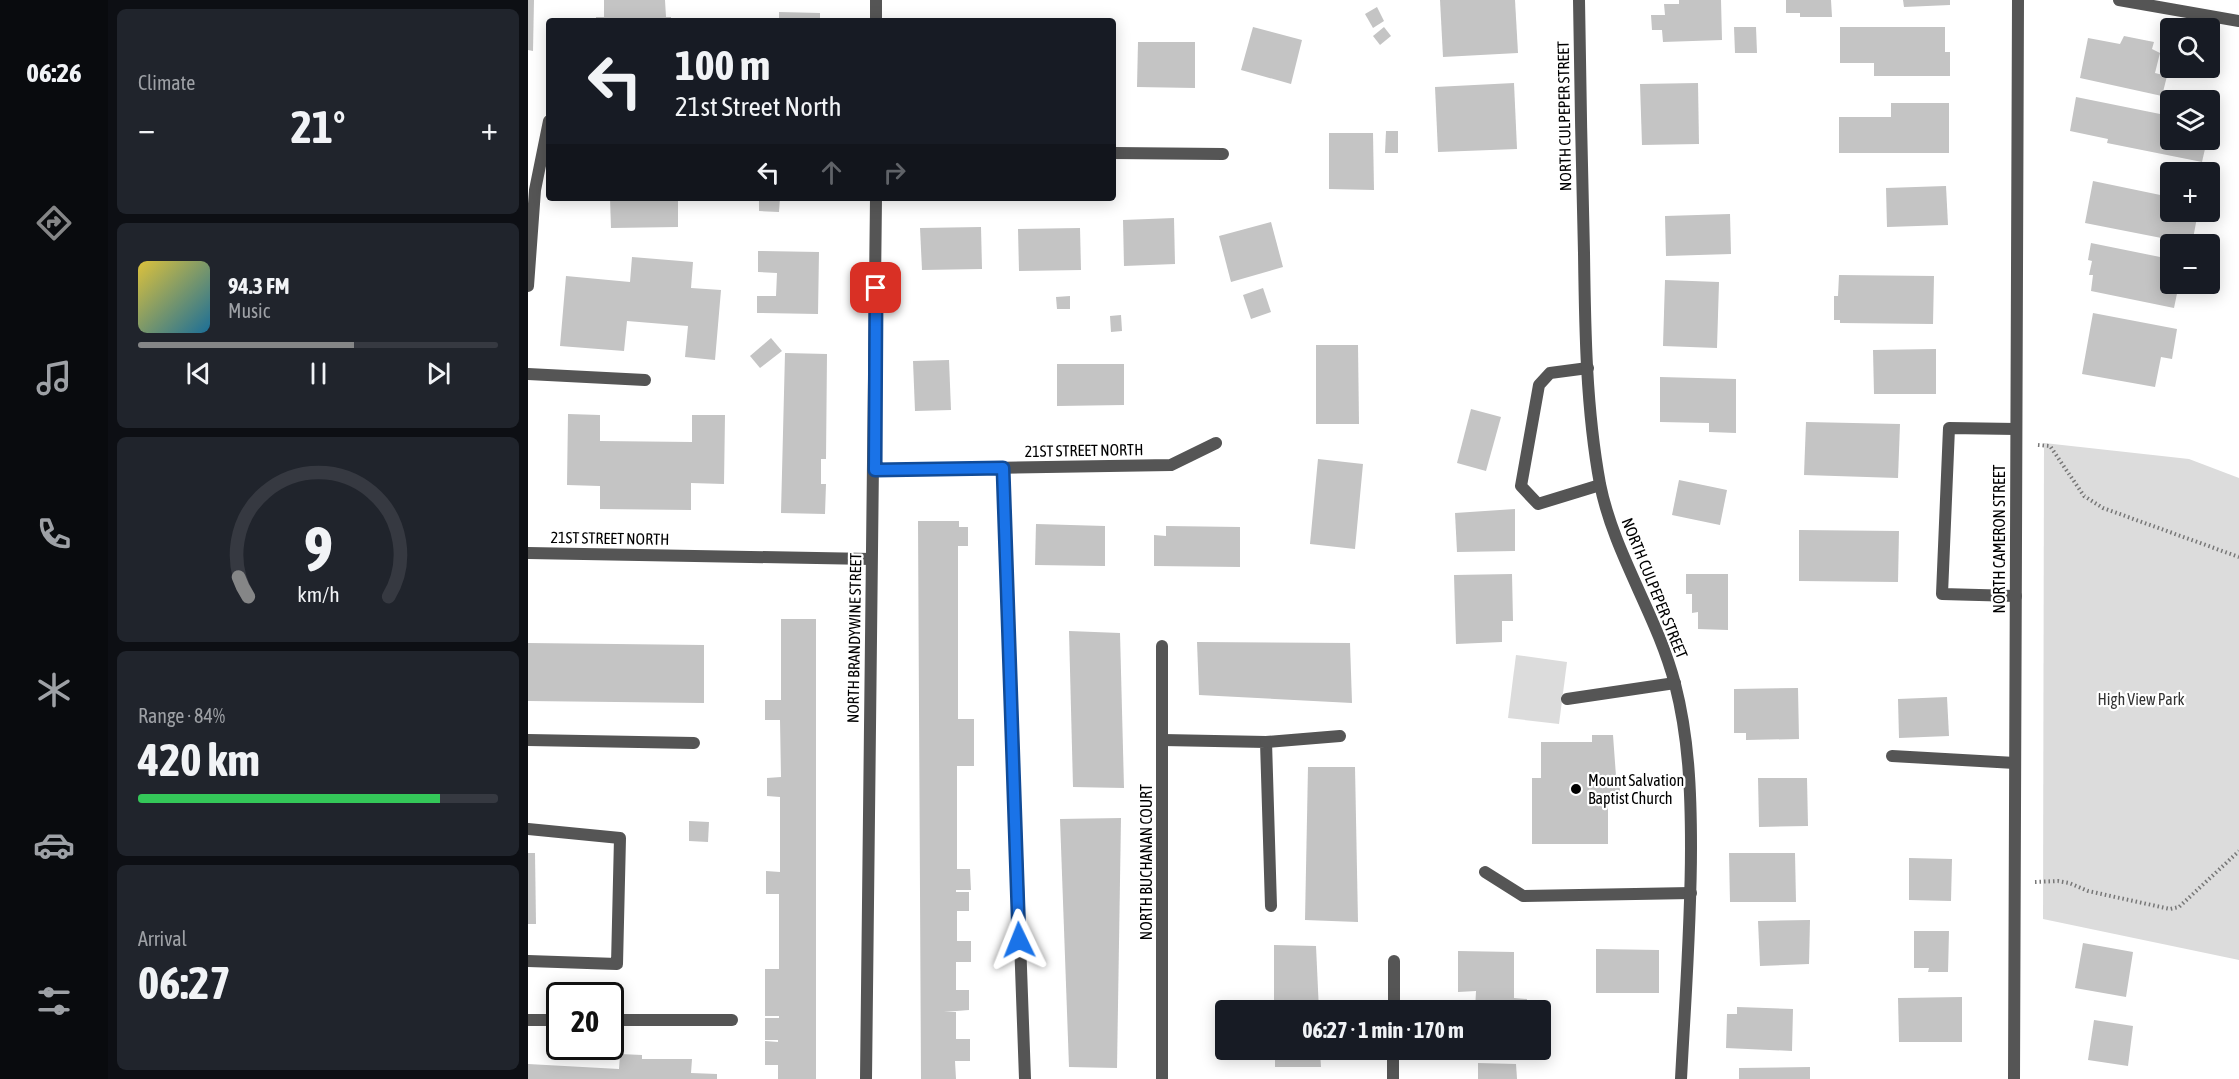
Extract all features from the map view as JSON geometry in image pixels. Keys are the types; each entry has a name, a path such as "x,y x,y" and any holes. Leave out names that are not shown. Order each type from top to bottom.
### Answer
{"street":[{"path":"876,0 876,18"},
{"name":"NORTH CULPEPER STREET","path":"1579,0 1585,312 1592,427 1600,484 1614,534 1658,636 1675,683 1688,750 1691,791 1691,893 1681,1079"},
{"name":"NORTH CAMERON STREET","path":"2014,1079 2018,0"},
{"path":"2119,0 2239,21"},
{"path":"528,286 535,190 546,135"},
{"path":"1116,153 1223,154"},
{"name":"NORTH BRANDYWINE STREET","path":"866,1079 871,559 875,470 876,201"},
{"path":"1588,368 1550,373 1539,386 1521,486 1538,504 1600,484"},
{"path":"528,374 645,380"},
{"path":"2016,429 1949,428 1942,594 2016,596"},
{"name":"21ST STREET NORTH","path":"875,470 1171,465 1216,443"},
{"path":"1003,468 1025,1079"},
{"name":"21ST STREET NORTH","path":"528,554 871,559"},
{"name":"NORTH BUCHANAN COURT","path":"1162,646 1162,1079"},
{"path":"1567,699 1675,683"},
{"path":"1163,740 1266,742 1340,736"},
{"path":"528,740 694,743"},
{"path":"1266,742 1271,906"},
{"path":"1892,756 2015,764"},
{"path":"528,830 620,838 617,964 528,961"},
{"path":"1485,872 1522,896 1691,893"},
{"path":"1394,961 1394,1000"},
{"path":"528,1020 546,1020"},
{"path":"624,1020 732,1020"},
{"path":"1393,1079 1394,1060"}],"path":[{"path":"2016,444 2050,446 2084,496 2103,508 2239,557"},
{"path":"2015,883 2058,881 2088,891 2170,909 2179,908 2239,852"}],"green space":[{"name":"High View Park","path":"2044,443 2189,459 2239,478 2239,960 2043,919"},
{"path":"1516,655 1567,662 1559,724 1508,718"}],"building":[{"path":"528,0 534,0 533,51 528,50"},
{"path":"604,0 665,0 666,17 671,18 596,18 604,17"},
{"path":"1440,0 1515,0 1518,53 1443,57"},
{"path":"1679,0 1721,0 1722,40 1663,42 1662,30 1652,30 1651,15 1665,15 1664,4 1679,4"},
{"path":"1786,0 1831,0 1832,17 1800,17 1800,13 1786,13"},
{"path":"1903,0 1950,0 1950,5 1904,7"},
{"path":"1377,7 1384,21 1373,28 1365,14"},
{"path":"779,12 820,13 820,18 779,18"},
{"path":"1253,27 1302,40 1291,84 1241,70"},
{"path":"1384,27 1391,36 1380,45 1373,36"},
{"path":"1734,27 1756,27 1757,53 1735,53"},
{"path":"1840,27 1945,27 1945,52 1950,52 1950,76 1874,76 1874,63 1840,63"},
{"path":"2124,36 2154,42 2152,49 2160,53 2155,73 2160,74 2160,78 2166,78 2164,90 2160,90 2160,96 2080,78 2088,38 2120,44"},
{"path":"1138,42 1195,42 1195,88 1137,87"},
{"path":"1514,83 1517,149 1438,152 1435,87"},
{"path":"1698,83 1699,144 1642,145 1640,84"},
{"path":"2076,97 2160,114 2160,150 2205,150 2202,162 2107,143 2108,139 2070,131"},
{"path":"1891,103 1949,103 1949,153 1839,153 1839,117 1891,117"},
{"path":"1386,131 1398,131 1398,153 1385,153"},
{"path":"1329,133 1373,133 1374,190 1329,189"},
{"path":"2093,181 2160,195 2160,222 2196,222 2194,234 2160,234 2160,238 2085,223"},
{"path":"1946,186 1948,225 1887,227 1886,188"},
{"path":"610,201 678,201 678,227 611,228"},
{"path":"759,201 780,201 779,212 759,211"},
{"path":"1730,214 1731,254 1666,256 1665,216"},
{"path":"1174,218 1175,264 1124,266 1123,220"},
{"path":"1271,222 1283,267 1231,282 1219,236"},
{"path":"981,227 982,269 922,270 920,228"},
{"path":"1080,228 1081,270 1019,271 1018,229"},
{"path":"2091,243 2160,257 2160,294 2177,294 2174,308 2091,291 2093,275 2089,275 2092,261 2088,260"},
{"path":"758,251 819,252 818,314 757,313 757,296 776,296 777,273 758,272"},
{"path":"632,257 693,262 691,288 721,290 715,360 685,357 688,326 627,321 624,351 560,346 566,276 630,282"},
{"path":"1839,275 1934,276 1933,324 1840,323 1840,320 1834,320 1834,296 1838,296"},
{"path":"1665,280 1719,282 1717,348 1663,346"},
{"path":"1263,288 1271,312 1251,319 1243,295"},
{"path":"1070,296 1070,309 1057,309 1056,297"},
{"path":"2093,313 2177,329 2172,359 2161,357 2155,387 2082,374"},
{"path":"1121,315 1122,331 1111,332 1110,316"},
{"path":"771,338 782,351 760,368 750,356"},
{"path":"1316,345 1358,345 1359,424 1316,424"},
{"path":"1936,349 1936,394 1874,394 1873,350"},
{"path":"785,353 827,354 826,459 821,459 821,484 826,484 825,514 781,513"},
{"path":"949,360 951,410 915,411 913,361"},
{"path":"1057,364 1124,364 1124,405 1057,406"},
{"path":"1660,377 1736,379 1736,433 1709,432 1709,423 1660,422"},
{"path":"1471,409 1501,417 1486,471 1457,463"},
{"path":"568,414 600,415 600,441 692,442 692,415 725,415 724,484 691,483 691,510 600,509 600,486 567,485"},
{"path":"1806,422 1900,424 1898,478 1804,475"},
{"path":"1318,459 1363,464 1355,549 1310,544"},
{"path":"1679,480 1727,490 1720,525 1672,515"},
{"path":"1515,509 1515,551 1457,552 1455,513"},
{"path":"918,521 959,521 959,527 968,527 968,546 958,546 958,719 974,719 974,766 957,766 957,869 970,869 971,890 956,890 956,892 969,892 969,911 957,911 957,941 971,941 971,962 956,962 956,990 969,990 969,1010 944,1012 956,1012 956,1039 970,1039 970,1061 955,1061 956,1079 921,1079"},
{"path":"1036,524 1105,526 1105,566 1035,565"},
{"path":"1166,526 1240,527 1240,567 1154,566 1154,535 1166,536"},
{"path":"1799,530 1899,531 1898,582 1799,581"},
{"path":"1512,574 1513,621 1502,621 1502,642 1456,644 1454,575"},
{"path":"1686,574 1728,574 1728,630 1698,629 1698,612 1692,613 1692,594 1686,594"},
{"path":"781,619 816,619 816,1079 778,1079 778,1065 765,1065 765,1041 778,1042 778,1040 765,1040 765,1018 779,1018 779,1016 765,1016 765,969 779,969 779,894 766,894 766,871 780,872 780,797 767,796 767,778 781,777 780,720 765,720 765,700 781,700"},
{"path":"1069,631 1120,633 1124,788 1073,787"},
{"path":"1197,642 1350,643 1352,703 1199,695"},
{"path":"528,643 704,645 704,703 528,701"},
{"path":"1798,688 1799,739 1746,740 1746,733 1734,733 1734,689"},
{"path":"1947,697 1949,736 1899,738 1898,699"},
{"name":"Mount Salvation Baptist Church","path":"1592,735 1613,735 1616,776 1620,776 1620,800 1608,800 1608,844 1532,844 1532,778 1541,778 1541,742 1592,742"},
{"path":"1308,767 1355,767 1358,922 1305,920"},
{"path":"1758,778 1807,778 1808,826 1759,827"},
{"path":"1121,818 1117,1068 1069,1067 1060,819"},
{"path":"689,821 709,822 708,842 689,841"},
{"path":"528,853 535,853 536,924 528,924"},
{"path":"1729,853 1795,853 1796,902 1730,902"},
{"path":"1909,858 1952,859 1951,901 1909,900"},
{"path":"1810,920 1809,964 1760,966 1758,921"},
{"path":"1914,931 1949,931 1948,972 1928,972 1929,968 1914,968"},
{"path":"2083,943 2133,952 2126,997 2075,988"},
{"path":"1274,945 1316,946 1318,1000 1274,1000"},
{"path":"1596,949 1659,950 1659,993 1596,993"},
{"path":"1458,951 1514,952 1514,998 1527,1000 1476,1000 1476,991 1458,992"},
{"path":"1962,997 1962,1042 1899,1042 1898,998"},
{"path":"1737,1007 1793,1009 1792,1051 1726,1048 1727,1014 1737,1014"},
{"path":"2094,1020 2133,1026 2128,1066 2088,1060"},
{"path":"624,1054 642,1055 642,1059 692,1059 691,1073 717,1074 717,1079 528,1079 528,1064 619,1069 620,1060 624,1060"},
{"path":"1275,1060 1321,1060 1321,1067 1275,1067"},
{"path":"1478,1063 1516,1064 1517,1079 1478,1079"},
{"path":"1810,1067 1810,1079 1739,1079 1739,1068"}],"place":[{"name":"Mount Salvation Baptist Church","path":"1576,789"}],"route":[{"path":"876,288 875,470 1003,468 1019,940"}]}
